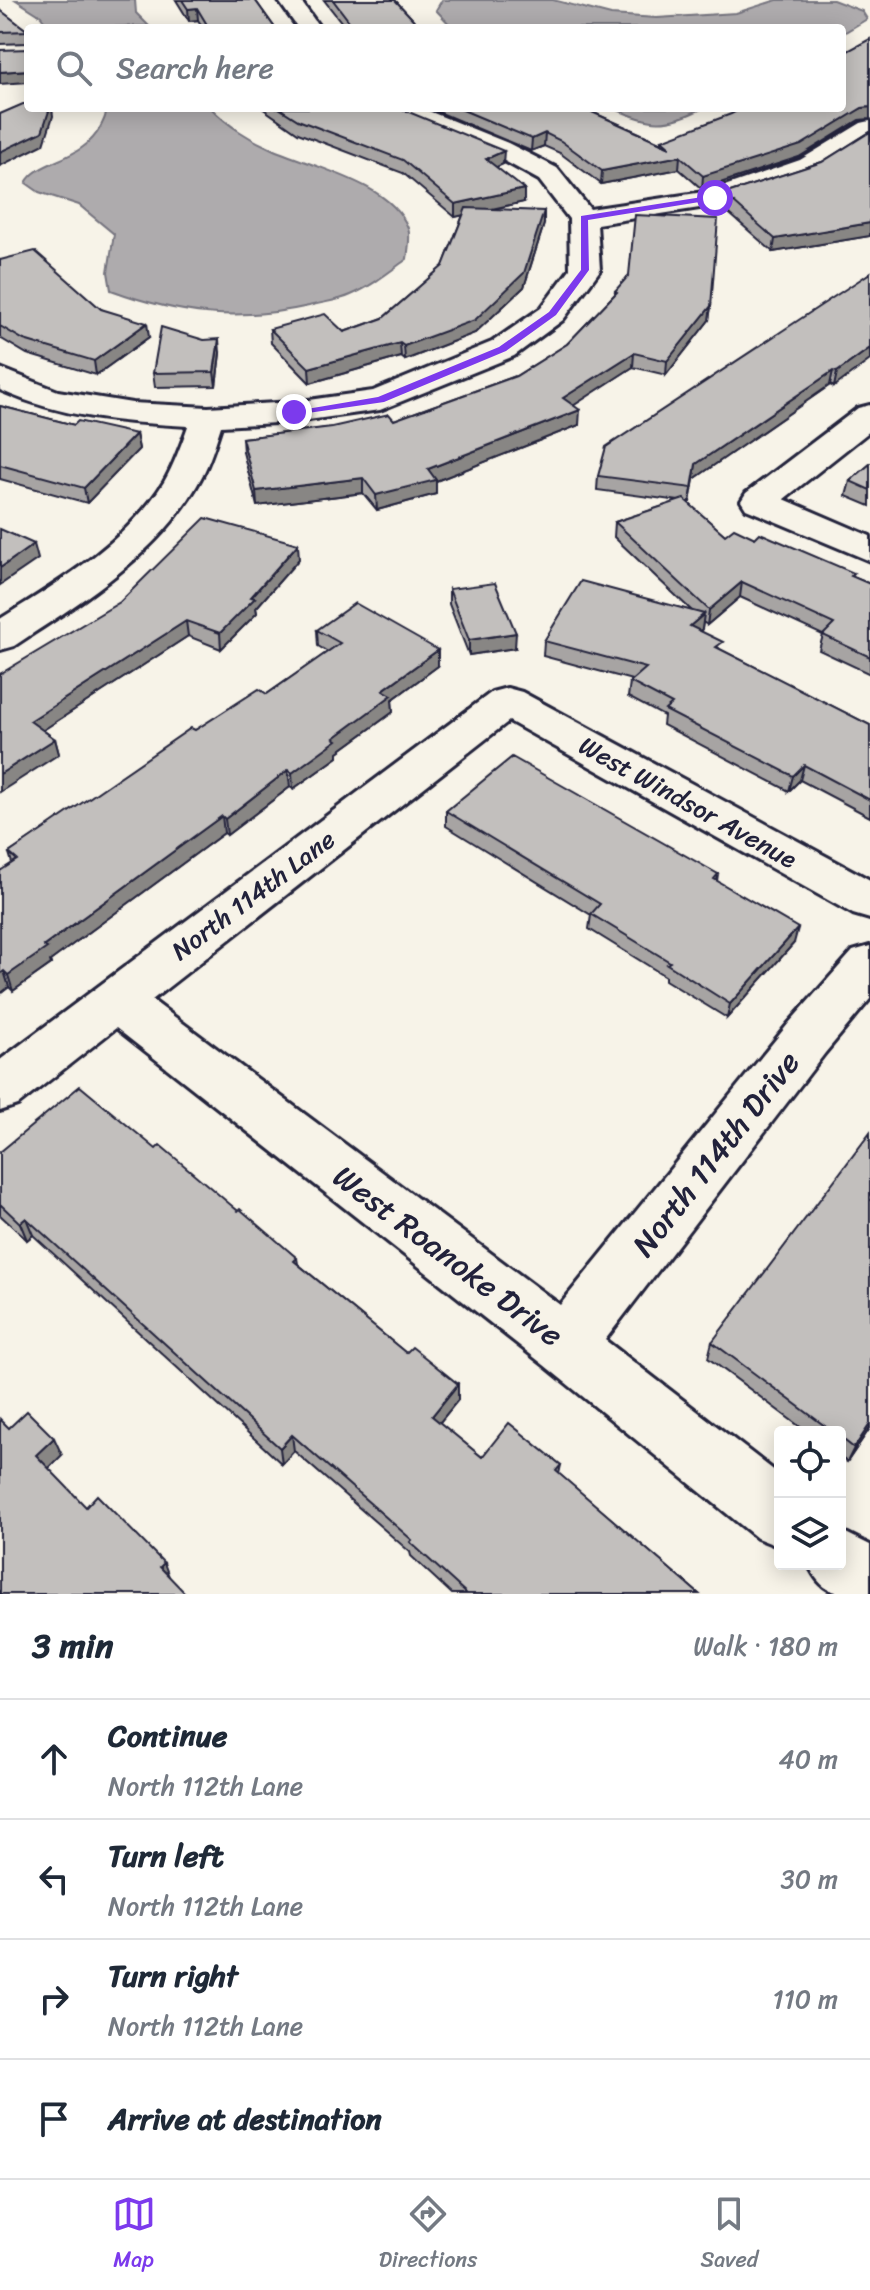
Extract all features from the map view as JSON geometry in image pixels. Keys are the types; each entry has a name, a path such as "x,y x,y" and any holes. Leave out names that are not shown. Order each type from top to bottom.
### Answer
{"street":[{"path":"289,0 306,24"},
{"path":"0,378 50,400 132,413 208,417 294,412 380,400 503,349 552,314 585,270 583,218 548,174 499,148 409,112"},
{"path":"583,218 715,198 809,166 870,128"},
{"path":"870,415 759,501 870,550"},
{"path":"0,637 56,601 130,545 180,486 208,417"},
{"name":"West Windsor Avenue","path":"507,702 870,901"},
{"name":"North 114th Lane","path":"0,1089 507,702"},
{"name":"North 114th Drive","path":"565,1345 807,1038 870,965"},
{"name":"West Roanoke Drive","path":"114,999 565,1345 774,1510"},
{"path":"846,1568 870,1587"}],"shaded area":[{"path":"16,0 135,0 136,13 147,24 46,24 41,16"},
{"path":"442,0 553,0 611,15 657,18 736,13 777,0 833,0 862,11 867,19 846,32 846,24 449,24 436,10"},
{"path":"216,112 256,141 349,178 385,199 399,212 408,228 407,259 346,297 258,314 185,310 111,290 108,272 114,234 79,205 39,192 26,183 40,169 83,147 93,138 106,113"},
{"path":"623,112 693,112 668,121 638,118"}],"building":[{"path":"182,0 255,0 272,24 207,24 197,8 188,9"},
{"path":"333,0 395,0 417,24 351,24"},
{"path":"0,10 24,28 24,31 0,32"},
{"path":"870,39 870,107 862,108 801,145 703,176 680,156 602,171 545,133 532,139 468,112 592,112 670,147 662,140 735,112 846,112 846,52"},
{"path":"24,49 24,70 0,72 0,50"},
{"path":"23,104 24,112 49,112 42,132 0,152 0,114"},
{"path":"285,112 409,112 504,151 486,159 524,189 455,204 403,160 298,120"},
{"path":"870,132 870,223 775,239 724,194 822,162"},
{"path":"466,208 544,211 524,273 475,320 404,346 400,343 309,368 270,329 325,314 344,332 383,318 443,266"},
{"path":"635,215 718,219 711,306 667,361 634,353 563,398 580,410 428,469 436,480 376,495 363,478 256,491 242,438 332,427 389,414 394,420 516,376 567,344 617,292 629,275"},
{"path":"35,251 101,309 147,323 94,361 24,340 0,326 0,260"},
{"path":"870,273 870,348 696,464 692,488 598,476 606,447"},
{"path":"161,327 204,340 219,339 214,372 153,373"},
{"path":"0,406 74,425 78,421 136,434 84,488 0,465"},
{"path":"870,464 870,490 850,481"},
{"path":"684,499 725,535 734,528 755,538 760,533 854,573 851,576 870,584 870,657 823,635 834,624 742,582 709,610 615,522"},
{"path":"205,518 298,544 251,597 255,598 220,633 186,621 30,721 55,739 0,774 0,674 120,602"},
{"path":"0,529 34,544 0,568"},
{"path":"581,581 704,614 690,626 723,642 716,647 870,725 870,800 804,765 793,776 665,710 672,704 630,682 646,668 544,641"},
{"path":"495,583 516,633 469,640 449,589"},
{"path":"355,603 438,650 383,690 392,695 334,738 337,740 292,773 288,770 225,819 222,816 44,946 47,948 8,975 4,971 0,974 0,871 17,860 9,853 191,728 195,730 259,689 267,694 340,643 317,630"},
{"path":"512,757 718,874 714,879 798,928 730,1004 667,964 670,962 591,914 600,904 446,811"},
{"path":"80,1086 156,1149 160,1145 238,1211 240,1209 297,1258 294,1261 406,1353 412,1347 458,1384 432,1416 482,1457 509,1423 561,1465 556,1471 699,1594 467,1594 410,1542 412,1540 292,1435 280,1448 26,1218 20,1223 0,1204 0,1152"},
{"path":"870,1133 870,1424 854,1448 846,1442 846,1426 825,1426 712,1342"},
{"path":"27,1411 54,1438 36,1455 86,1507 97,1495 164,1563 160,1567 186,1594 0,1594 0,1419 9,1428"}],"route":[{"path":"294,412 380,400 503,349 552,314 585,270 583,218 715,198"}]}
